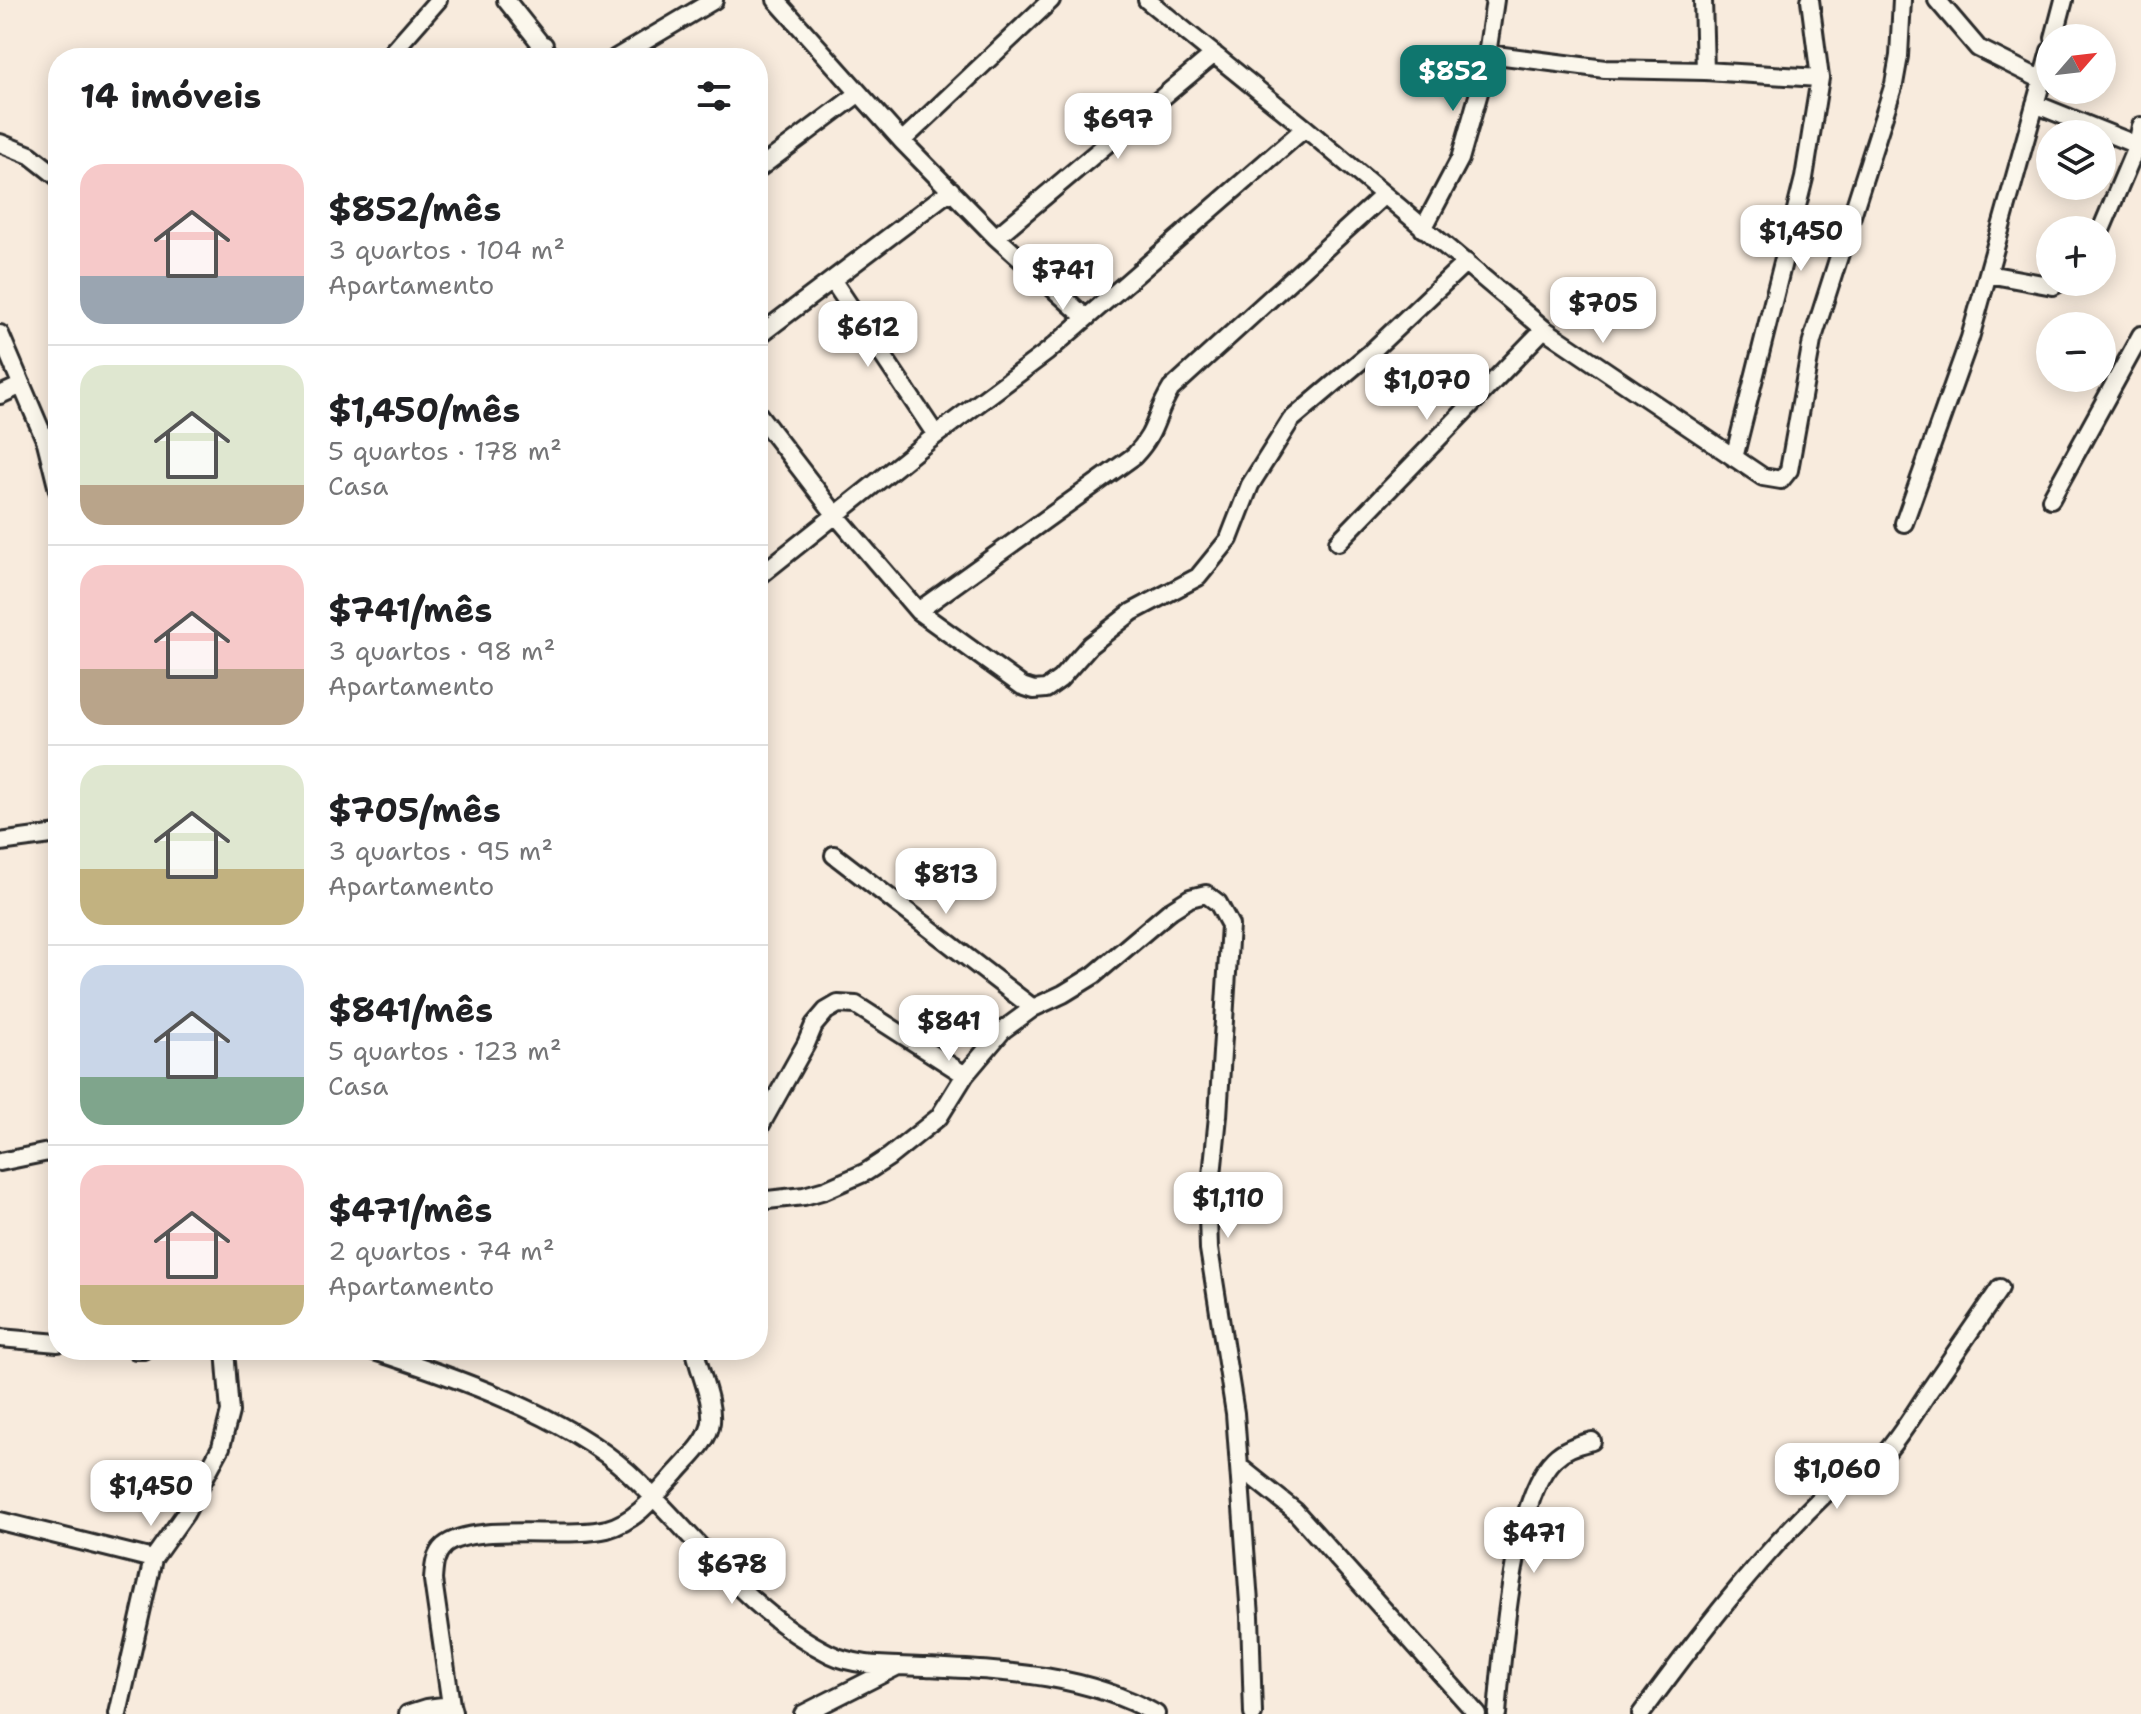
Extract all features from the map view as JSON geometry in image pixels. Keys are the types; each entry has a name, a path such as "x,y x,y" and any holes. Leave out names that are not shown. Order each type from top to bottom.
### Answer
{"street":[{"path":"396,48 438,0"},
{"path":"506,0 545,48"},
{"path":"633,48 714,0"},
{"path":"776,0 902,141 996,237 1086,318"},
{"path":"902,141 1051,0"},
{"path":"1147,0 1544,329 1734,458 1773,480 1781,480 1789,470 1812,341 1894,84 1902,0"},
{"path":"1423,229 1460,159 1484,75 1495,0"},
{"path":"1703,0 1705,71"},
{"path":"1734,458 1804,178 1820,78 1810,0"},
{"path":"1937,0 1978,48 2036,77"},
{"path":"2058,24 2064,0"},
{"path":"996,237 1214,54"},
{"path":"1488,54 1605,69 1820,78"},
{"path":"768,162 858,94"},
{"path":"1904,523 1970,338 2036,101"},
{"path":"2035,104 2139,146"},
{"path":"2107,216 2139,146 2141,126"},
{"path":"768,569 936,435 1047,352 1305,128"},
{"path":"0,143 30,155 48,169"},
{"path":"768,329 951,190"},
{"path":"918,611 1134,456 1154,431 1163,402 1171,389 1384,195"},
{"path":"768,433 918,611 1022,686 1034,690 1046,689 1060,679 1090,645 1132,612 1198,577 1229,539 1250,485 1291,420 1370,353 1466,262"},
{"path":"1988,274 2036,283"},
{"path":"833,281 936,435"},
{"path":"1338,542 1544,329"},
{"path":"0,334 48,450"},
{"path":"2051,499 2141,335"},
{"path":"0,395 22,385"},
{"path":"0,842 48,835"},
{"path":"834,855 1033,1008"},
{"path":"768,1200 804,1196 866,1172 939,1117 965,1075 1003,1030 1033,1008 1079,985 1190,898 1206,894 1218,903 1230,925 1218,1116 1208,1215 1209,1249 1235,1413 1250,1616 1253,1714"},
{"path":"768,1112 814,1025 826,1011 838,1004 856,1005 965,1075"},
{"path":"0,1162 48,1152"},
{"path":"1641,1714 1697,1638 1739,1588 1827,1493 1844,1480 1863,1472 1881,1457 2000,1288"},
{"path":"0,1338 48,1342"},
{"path":"118,1714 153,1559 200,1490 221,1447 230,1412 226,1360"},
{"path":"402,1360 430,1369 574,1434 626,1470 782,1624 835,1656 870,1664 1049,1676 1085,1684 1156,1714"},
{"path":"408,1714 427,1708 452,1710 433,1580 435,1562 442,1548 456,1539 475,1535 587,1532 625,1522 654,1499 705,1438 711,1421 697,1360"},
{"path":"1497,1714 1518,1542 1532,1495 1554,1458 1568,1448 1592,1441"},
{"path":"1240,1467 1295,1511 1477,1714"},
{"path":"0,1521 153,1559"},
{"path":"810,1712 898,1665"}]}
